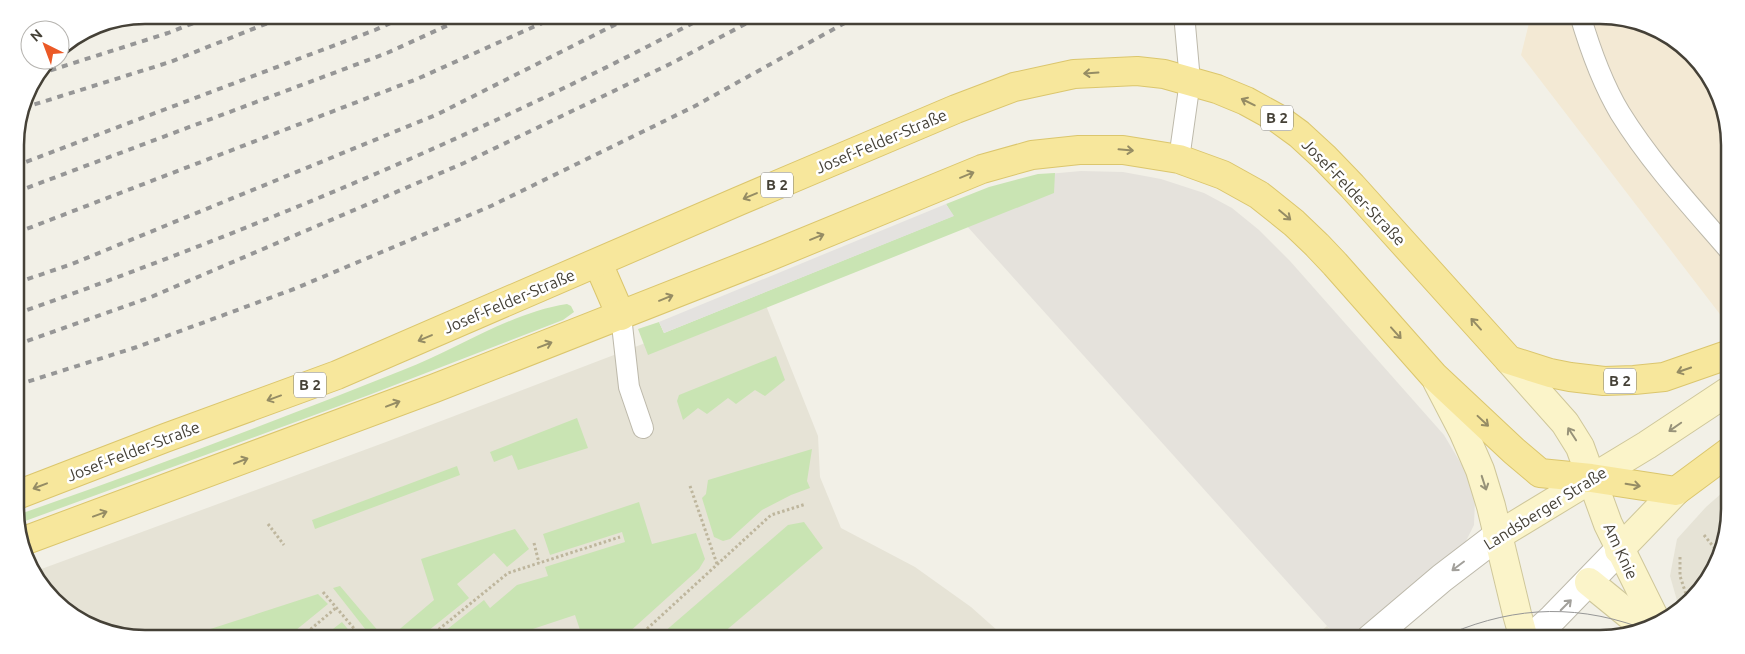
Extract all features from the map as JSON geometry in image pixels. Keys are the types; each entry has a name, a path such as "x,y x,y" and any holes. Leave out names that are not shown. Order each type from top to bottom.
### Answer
{"main road":[{"name":"Josef-Felder-Straße","path":"24,492 165,438 337,376 820,166 956,109 1014,87 1074,74 1107,71 1137,71 1164,74 1217,89 1246,101 1277,118 1299,134 1352,186 1565,423 1580,447 1591,478"},
{"path":"28,540 417,395 621,316 768,258 982,169 1032,155 1079,150 1123,150 1179,159 1223,175 1245,186 1294,223 1335,264 1434,376 1540,473 1591,478 1676,491"},
{"path":"598,263 621,316"},
{"name":"B 2","path":"1509,360 1550,373 1570,377 1626,380 1664,377 1721,357"},
{"path":"1434,376 1463,431 1480,470 1491,506 1521,630"},
{"name":"Landsberger Straße","path":"1497,536 1647,445 1721,396"},
{"path":"1619,550 1676,491 1721,458"},
{"name":"Am Knie","path":"1591,478 1598,501 1619,550 1654,618"},
{"name":"Am Knie","path":"1589,582 1640,624"}],"street":[{"name":"Landsberger Straße","path":"1381,630 1442,578 1497,536"},
{"path":"1539,630 1619,550"}],"lane":[{"path":"1179,159 1190,81 1185,24"},
{"path":"1583,24 1594,61 1620,113 1653,162 1721,241"},
{"path":"621,316 630,387 643,428"}],"path":[{"path":"690,486 717,564"},
{"path":"646,630 771,516 806,504"},
{"path":"268,524 284,545"},
{"path":"1704,535 1715,548"},
{"path":"438,630 508,573 620,537"},
{"path":"534,543 540,563"},
{"path":"1680,557 1680,576 1686,594"},
{"path":"323,592 356,630"},
{"path":"310,630 337,607"}],"shaded area":[{"path":"1529,24 1616,25 1639,30 1667,44 1691,65 1701,78 1712,99 1720,129 1721,316 1521,55"},
{"path":"1081,171 1123,172 1161,179 1204,193 1232,208 1259,230 1290,261 1444,435 1466,472 1475,500 1474,525 1466,541 1360,630 1331,630 966,225 1037,175"},
{"path":"946,204 954,216 664,333 659,322"},
{"path":"763,298 818,436 820,477 841,528 915,567 971,607 997,630 129,629 106,624 78,610 54,589 40,570 386,442"},
{"path":"1721,494 1721,517 1715,548 1701,576 1677,602 1670,576 1677,539 1706,507"},
{"path":"1327,626 1331,630 1322,630"}],"green space":[{"path":"1055,173 1054,193 648,355 638,329 659,322 664,333 953,216 946,204 989,187 1038,174"},
{"path":"567,304 571,306 574,312 563,320 369,395 25,521 24,513 163,463 355,389 423,362 504,323"},
{"path":"776,356 785,380 765,396 755,390 736,404 728,398 707,414 698,408 683,420 677,401 679,395"},
{"path":"577,418 588,448 518,470 512,455 494,462 490,452"},
{"path":"812,449 807,481 810,488 791,495 762,510 730,539 723,541 714,537 702,498 706,494 708,480"},
{"path":"457,466 460,475 315,529 312,520"},
{"path":"639,502 652,544 696,533 705,559 699,569 631,630 580,630 575,615 530,630 446,630 484,600 490,608 517,585 548,576 545,567 625,542 622,532 550,555 543,534"},
{"path":"804,522 823,548 727,630 666,630 788,525"},
{"path":"515,529 529,549 507,567 494,553 457,584 469,598 429,630 399,630 434,600 421,559"},
{"path":"340,586 377,630 366,630 333,588"},
{"path":"318,594 328,604 296,630 207,630"},
{"path":"342,622 349,630 332,630"}],"tram line":[{"path":"1460,630 1512,615 1537,612 1587,614 1634,625"}],"railway":[{"path":"49,71 191,24"},
{"path":"31,106 170,62 265,24"},
{"path":"24,163 388,24"},
{"path":"24,189 387,53 450,24"},
{"path":"24,230 417,79 540,24"},
{"path":"24,280 72,264 438,114 616,24"},
{"path":"24,311 281,214 368,177 540,100 690,24"},
{"path":"24,342 151,297 464,163 672,63 745,24"},
{"path":"24,383 137,347 294,289 491,206 695,106 843,24"}]}
